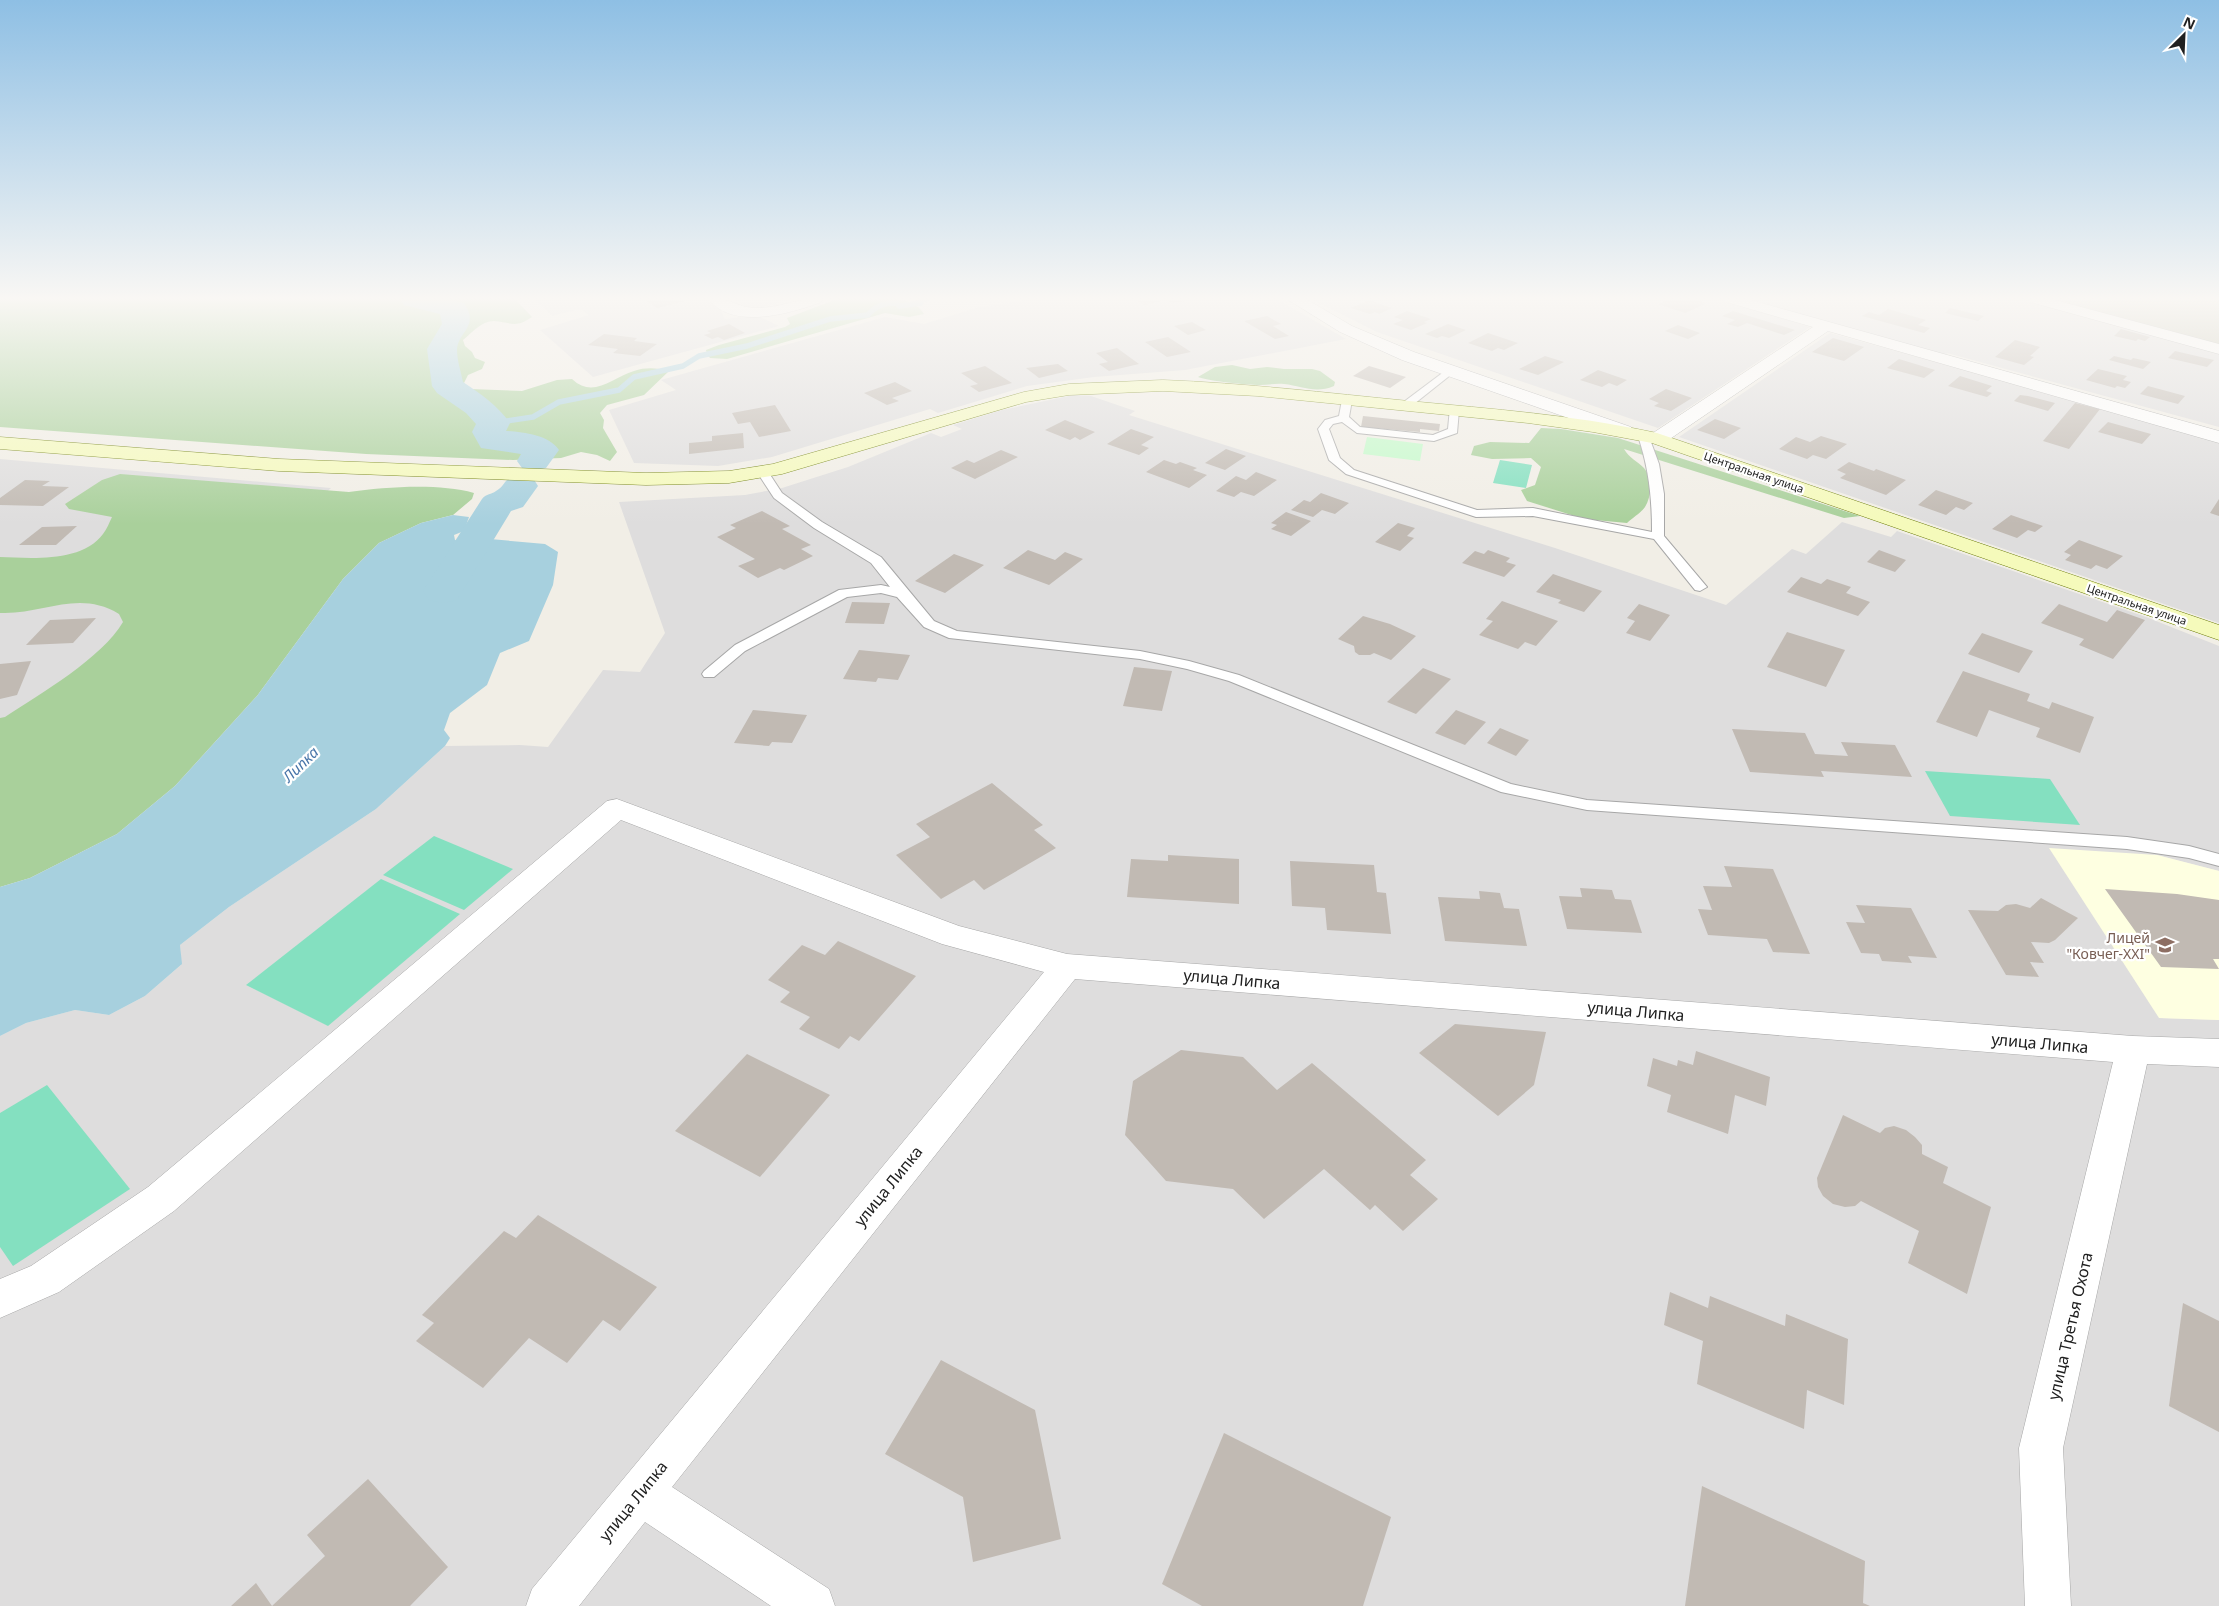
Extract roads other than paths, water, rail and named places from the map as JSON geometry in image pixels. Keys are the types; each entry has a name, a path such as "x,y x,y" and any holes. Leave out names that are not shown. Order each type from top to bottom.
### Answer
{"street":[{"name":"Центральная улица","path":"1458,374 1624,431 1651,438 2219,633"},
{"path":"1651,438 1750,374"},
{"path":"1995,374 2219,437"},
{"path":"0,443 279,465 586,478 695,479 763,472 1054,390 1136,386 1192,387 1346,409 1405,406 1454,410 1574,423 1624,431"},
{"path":"0,1299 45,1279 161,1199 617,808 953,936 1067,966"},
{"name":"улица Липка","path":"549,1606 1067,966 2133,1050 2219,1053"},
{"name":"улица Третья Охота","path":"2048,1606 2042,1448 2133,1050"},
{"path":"640,1492 812,1606"}],"lane":[{"path":"1405,406 1445,374"},
{"path":"1454,410 1453,432 1434,438 1357,430 1346,409 1323,429 1335,460 1350,472 1476,513 1492,516 1530,512 1633,533 1658,536"},
{"path":"1651,438 1657,486 1658,536 1700,587"},
{"path":"763,472 778,495 818,525 876,560 902,594 929,624 954,634 1140,655 1189,665 1234,678 1507,788 1587,805 2127,843 2190,852 2219,860"},
{"path":"710,674 740,648 844,593 881,589 902,594"}],"water":[{"path":"453,515 469,517 464,531 454,535 455,540 463,543 475,535 484,534 488,535 490,539 545,544 558,552 553,585 529,641 500,653 487,685 450,713 444,730 450,738 445,746 376,809 229,907 180,945 182,964 145,996 109,1015 75,1010 26,1023 0,1036 0,887 30,878 117,834 175,786 257,696 343,579 379,543 421,523"}],"waterway":[{"name":"Липка","path":"446,374 448,386 478,406 493,423 489,432 493,441 519,442 542,450 534,461"},
{"path":"493,423 533,417 559,402 619,390 634,377 648,374"},
{"name":"Липка","path":"443,591 495,507 499,502 510,499 520,486"}],"place":[{"name":"Лицей \"Ковчег-XXI\"","path":"2165,945"}]}
